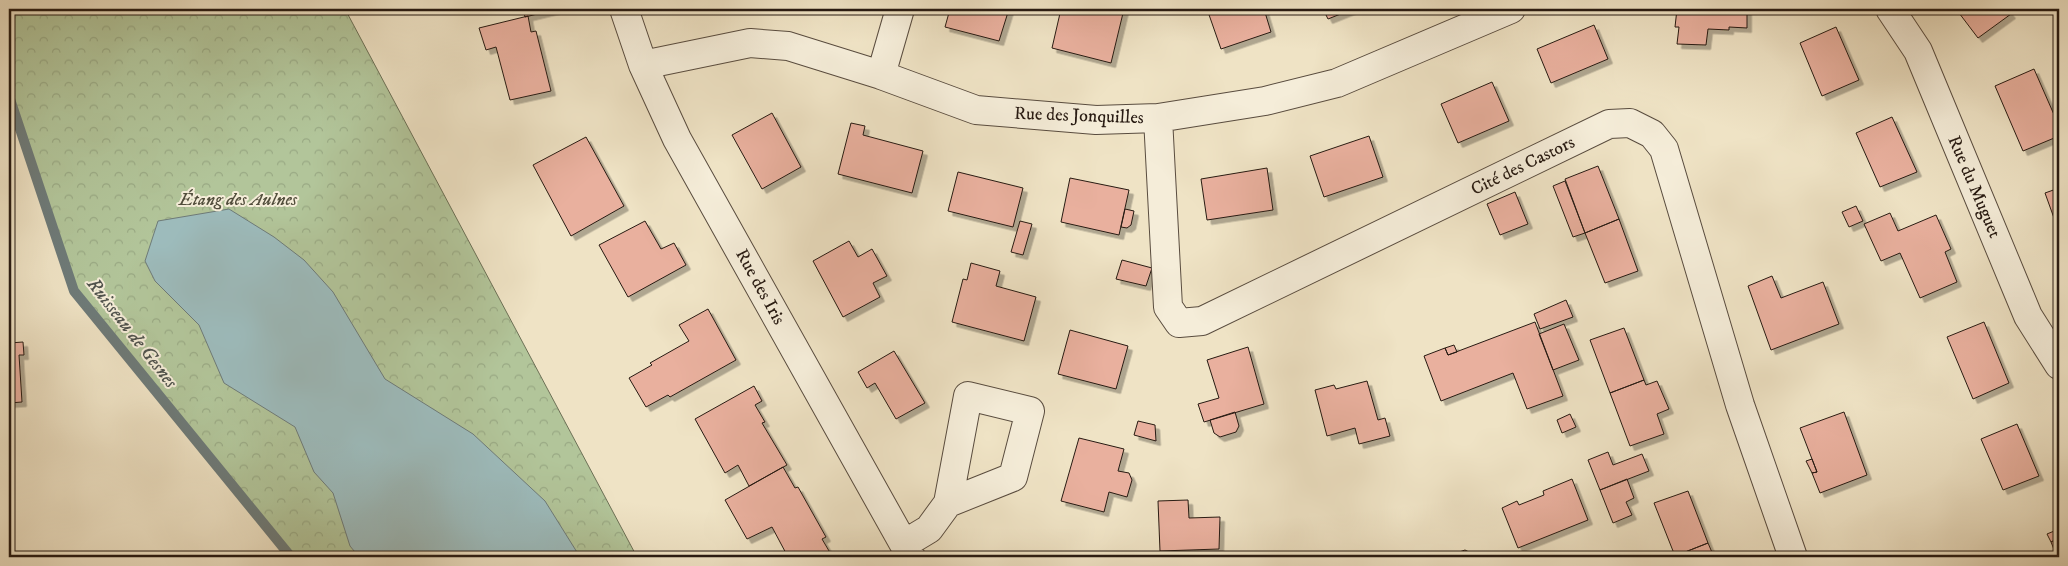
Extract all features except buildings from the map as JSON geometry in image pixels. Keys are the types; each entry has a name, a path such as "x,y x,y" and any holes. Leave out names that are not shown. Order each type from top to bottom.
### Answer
{"street":[{"name":"Rue des Iris","path":"624,9 643,65 677,139 908,550"},
{"path":"882,75 900,9"},
{"name":"Rue des Jonquilles","path":"643,65 750,43 788,46 882,75 976,110 1096,120 1158,118 1265,101 1337,82 1511,9"},
{"name":"Rue du Muguet","path":"1890,9 1918,52 2028,316 2059,365"},
{"name":"Cité des Castors","path":"1158,118 1168,307 1179,323 1202,321 1609,124 1630,123 1652,134 1664,149 1740,404 1793,557"},
{"path":"908,550 929,529 948,503"}],"green space":[{"name":"Étang des Aulnes","path":"9,9 345,9 637,557 291,557 74,291 9,96"}],"water":[{"name":"Étang des Aulnes","path":"229,209 274,237 304,260 333,292 385,379 473,434 545,501 580,557 359,557 350,546 333,493 314,472 295,427 224,383 199,325 155,281 145,261 158,221"}],"waterway":[{"name":"Ruisseau de Gesnes","path":"9,96 74,291 291,557"}]}
